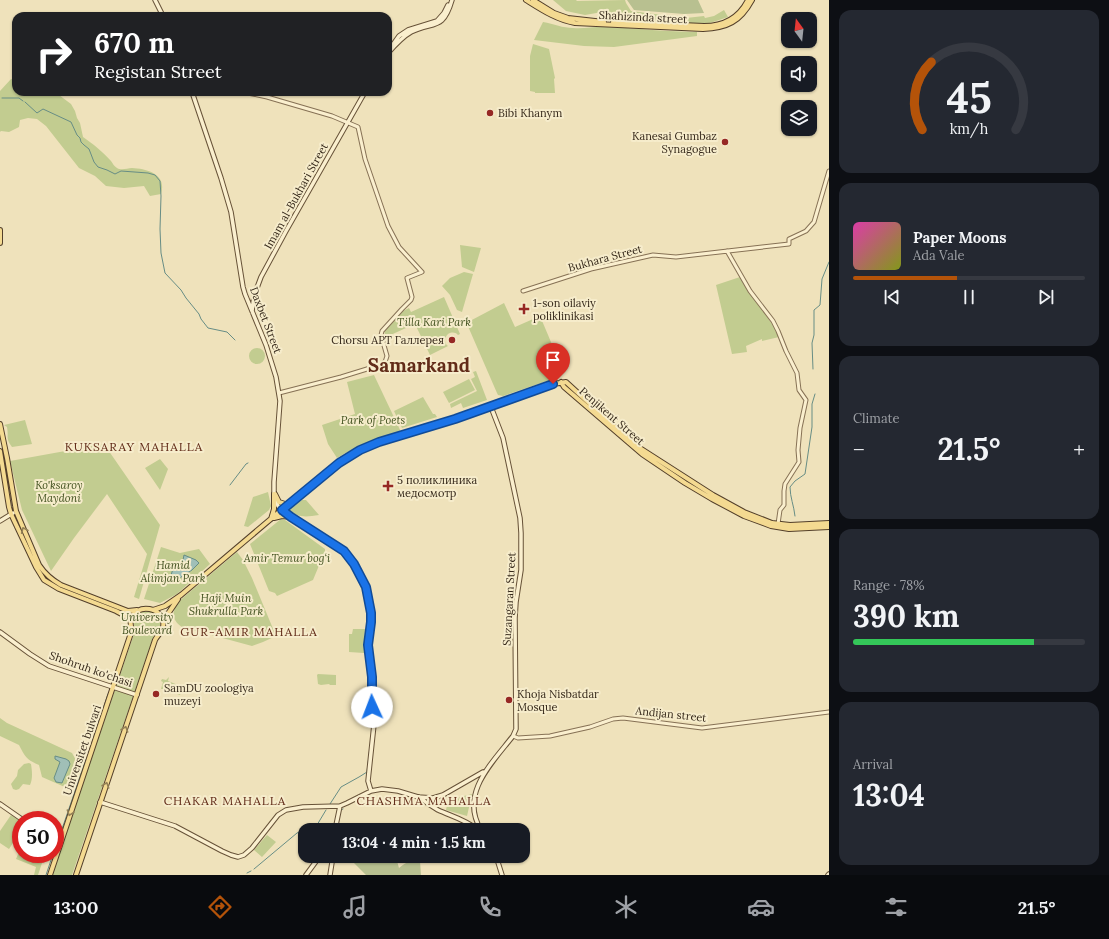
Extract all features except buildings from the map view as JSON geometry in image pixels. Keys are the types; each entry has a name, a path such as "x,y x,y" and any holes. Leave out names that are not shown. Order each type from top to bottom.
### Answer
{"main road":[{"path":"155,0 161,12"},
{"path":"392,45 408,30 437,21 444,13 451,0"},
{"name":"Shahizinda street","path":"526,0 553,16 567,22 703,29 720,27 731,23 744,12 752,0"},
{"name":"Shahizinda street","path":"533,0 554,13 573,20 707,26 725,23 731,20 740,13 748,0"},
{"name":"Daxbet Street","path":"193,96 231,212 243,287 272,360 280,405 274,494 278,506 282,510"},
{"name":"Imam al-Bukhari Street","path":"252,312 254,296 261,277 363,96"},
{"path":"0,230 0,243"},
{"path":"153,610 165,606 181,596 339,463 360,450 379,442 441,424 561,382"},
{"name":"Penjikent Street","path":"561,382 566,382 569,384 635,445 713,496 744,512 778,524 790,525 829,523"},
{"name":"Penjikent Street","path":"561,382 564,387 642,454 712,499 744,516 771,526 789,529 829,527"},
{"name":"Suzangaran Street","path":"477,823 474,799 476,790 482,776 513,736 516,729 515,618 521,570 520,518 504,442 491,407"},
{"path":"0,424 16,512 45,573 52,580 61,585 128,611 146,608 153,610 158,613 163,621"},
{"path":"6,452 0,451 11,514 36,567 44,580 59,589 123,614 131,619"},
{"path":"1,457 7,458"},
{"path":"274,494 278,501 288,505"},
{"path":"270,520 274,509 274,494"},
{"path":"282,510 344,551 354,564 366,587 371,613 368,649 372,677 372,702 374,715 368,781 372,791"},
{"path":"0,521 16,512"},
{"path":"270,520 282,516 291,517"},
{"path":"76,875 155,640 163,629 163,621 181,596"},
{"path":"132,630 131,619 134,614 140,610"},
{"path":"123,614 132,630"},
{"name":"Universitet bulvari","path":"64,831 132,630"},
{"name":"Shohruh ko'chasi","path":"0,632 49,666 137,695"},
{"path":"100,802 175,826 222,851 233,856 241,857 252,848 278,815 284,810 303,807 340,806 377,789 388,789 404,792 418,797 430,798 440,796 479,775 488,768"},
{"path":"470,779 478,778 479,785"},
{"path":"418,797 428,804 468,823"},
{"path":"428,804 427,801 430,798"},
{"path":"0,804 12,812"},
{"path":"336,823 340,806"},
{"path":"462,820 471,822 474,820 475,816"},
{"name":"Universitet bulvari","path":"50,875 54,863"},
{"path":"306,875 315,863"},
{"path":"330,875 332,863"},
{"path":"498,863 502,875"}],"street":[{"path":"262,96 332,116 358,127 365,159 388,226 399,247 422,272 407,278 412,297 411,300 381,331 387,356 385,362 377,366 341,377 279,393"},
{"name":"Bukhara Street","path":"523,290 591,269 653,255 676,257 789,244 789,240 806,231 814,222 829,171"},
{"path":"727,251 750,291 773,321 797,373 799,390 806,400 800,428 798,450 799,462 785,484 784,505 780,510 778,524"},
{"name":"Andijan street","path":"513,736 518,738 550,736 590,727 613,719 623,718 702,728 829,712"}],"green space":[{"path":"553,0 625,0 631,11 686,18 704,16 705,18 714,16 724,10 728,17 707,24 605,18 602,12 585,15 566,11"},
{"path":"627,0 698,0 704,13 684,14 634,10"},
{"path":"543,22 569,28 603,27 697,32 697,36 614,47 584,46 534,40"},
{"path":"533,44 549,49 555,78 555,93 535,93 530,91 530,56"},
{"path":"11,79 12,96 60,96 71,104 75,111 80,123 83,137 101,151 117,168 132,168 150,171 155,174 159,177 161,182 161,194 150,196 144,186 124,188 106,186 95,176 79,168 46,126 37,119 28,118 20,120 19,127 9,132 0,132 0,91"},
{"path":"460,245 481,248 474,272 462,267"},
{"path":"464,272 473,274 462,312 457,310 450,295 442,286 450,278"},
{"path":"740,277 772,324 779,337 762,341 762,339 746,346 747,352 732,354 716,285"},
{"name":"Tilla Kari Park","path":"444,297 460,334 448,334 445,340 448,346 430,355 415,324 386,337 384,331 403,311 409,308 411,312"},
{"path":"504,303 515,327 540,316 559,361 559,377 503,396 498,395 497,393 467,324 468,322"},
{"path":"257,348 263,350 265,356 263,362 257,364 251,362 249,356 251,350"},
{"path":"476,371 487,400 463,408 461,403 451,408 450,404 477,391 471,379 475,377 473,372"},
{"name":"Park of Poets","path":"374,375 401,432 360,446 337,458 328,444 322,425 355,414 347,382"},
{"path":"469,379 475,390 449,403 443,392"},
{"path":"423,397 433,414 437,417 402,428 394,411"},
{"path":"25,420 32,444 12,447 8,439 7,427 4,425"},
{"name":"Ko'ksaroy Maydoni","path":"104,444 160,525 139,599 134,597 147,554 107,494 51,571 22,510 10,461"},
{"path":"160,459 168,469 160,490 145,468"},
{"path":"268,492 271,506 269,510 248,527 244,526 253,497"},
{"path":"302,500 306,500 319,515 303,516 288,510"},
{"name":"Amir Temur bog‘i","path":"281,519 285,520 325,549 325,551 313,580 277,596 275,593 269,591 250,544"},
{"name":"Hamid Alimjan Park","path":"161,547 180,553 199,549 210,564 177,594 160,603 144,599"},
{"name":"Haji Muin Shukrulla Park","path":"237,552 252,578 276,636 252,646 182,627 174,618 174,612 178,602"},
{"name":"University Boulevard","path":"148,610 157,614 160,620 160,627 154,635 72,875 52,875 56,863 64,863 64,840 135,631 134,623 136,617"},
{"path":"353,629 365,629 364,653 349,652 349,634 352,634"},
{"path":"318,674 336,675 336,685 318,684"},
{"path":"169,677 168,681 183,687 180,695 161,689 163,682 161,681 162,679 166,680"},
{"path":"0,718 7,723 72,753 77,762 67,788 42,777 39,765 27,758 19,745 0,736"},
{"path":"24,764 31,764 32,772 32,780 30,785 23,784 19,789 13,789 11,784 17,776 18,770"},
{"path":"472,794 467,816 446,810 448,800"},
{"path":"11,815 12,816 12,844 9,849 0,843 0,831"},
{"path":"267,835 276,842 262,857 254,850"},
{"path":"26,863 42,863 38,875 34,875 36,867"},
{"path":"354,863 398,863 399,868 406,863 420,863 421,875 366,875"}],"water":[{"path":"184,555 196,560 199,563 192,570 172,583 169,581 173,569 177,569 183,560"},
{"path":"55,756 66,759 70,764 62,783 56,782 54,778 60,762 55,759"}],"waterway":[{"path":"2,98 19,98 23,101"},
{"path":"25,102 37,113 43,109 71,122 81,142 89,149 94,162 98,167 115,174 121,171 155,175 160,181 161,253 165,273 181,290 208,328 227,332 235,340"},
{"path":"813,369 812,343 814,335 814,310 820,305 822,279 829,262"},
{"path":"795,516 790,487 795,481 805,474 812,427 812,404 815,394"},
{"path":"230,485 248,463"},
{"path":"367,626 366,648 370,680"},
{"path":"89,752 108,694"},
{"path":"370,701 372,726"},
{"path":"330,804 341,787 367,772 372,731"},
{"path":"64,823 86,759"},
{"path":"254,869 297,833 303,830 314,830 326,810"},
{"path":"46,875 50,863"},
{"path":"247,873 251,871"}],"place":[{"name":"Bibi Khanym","path":"490,113"},
{"name":"Kanesai Gumbaz Synagogue","path":"725,142"},
{"name":"1-son oilaviy poliklinikasi","path":"524,309"},
{"name":"Chorsu АРТ Галлерея","path":"452,340"},
{"name":"5 поликлиника медосмотр","path":"388,486"},
{"name":"SamDU zoologiya muzeyi","path":"156,694"},
{"name":"Khoja Nisbatdar Mosque","path":"509,700"}],"district":[{"name":"Samarkand","path":"419,365"},
{"name":"KUKSARAY MAHALLA","path":"134,446"},
{"name":"GUR-AMIR MAHALLA","path":"249,631"},
{"name":"CHAKAR MAHALLA","path":"225,800"},
{"name":"CHASHMA MAHALLA","path":"424,800"}],"route":[{"path":"372,707 372,677 368,653 371,613 365,583 354,564 344,551 282,510 339,463 360,450 379,442 441,424 491,407 553,384"}]}
